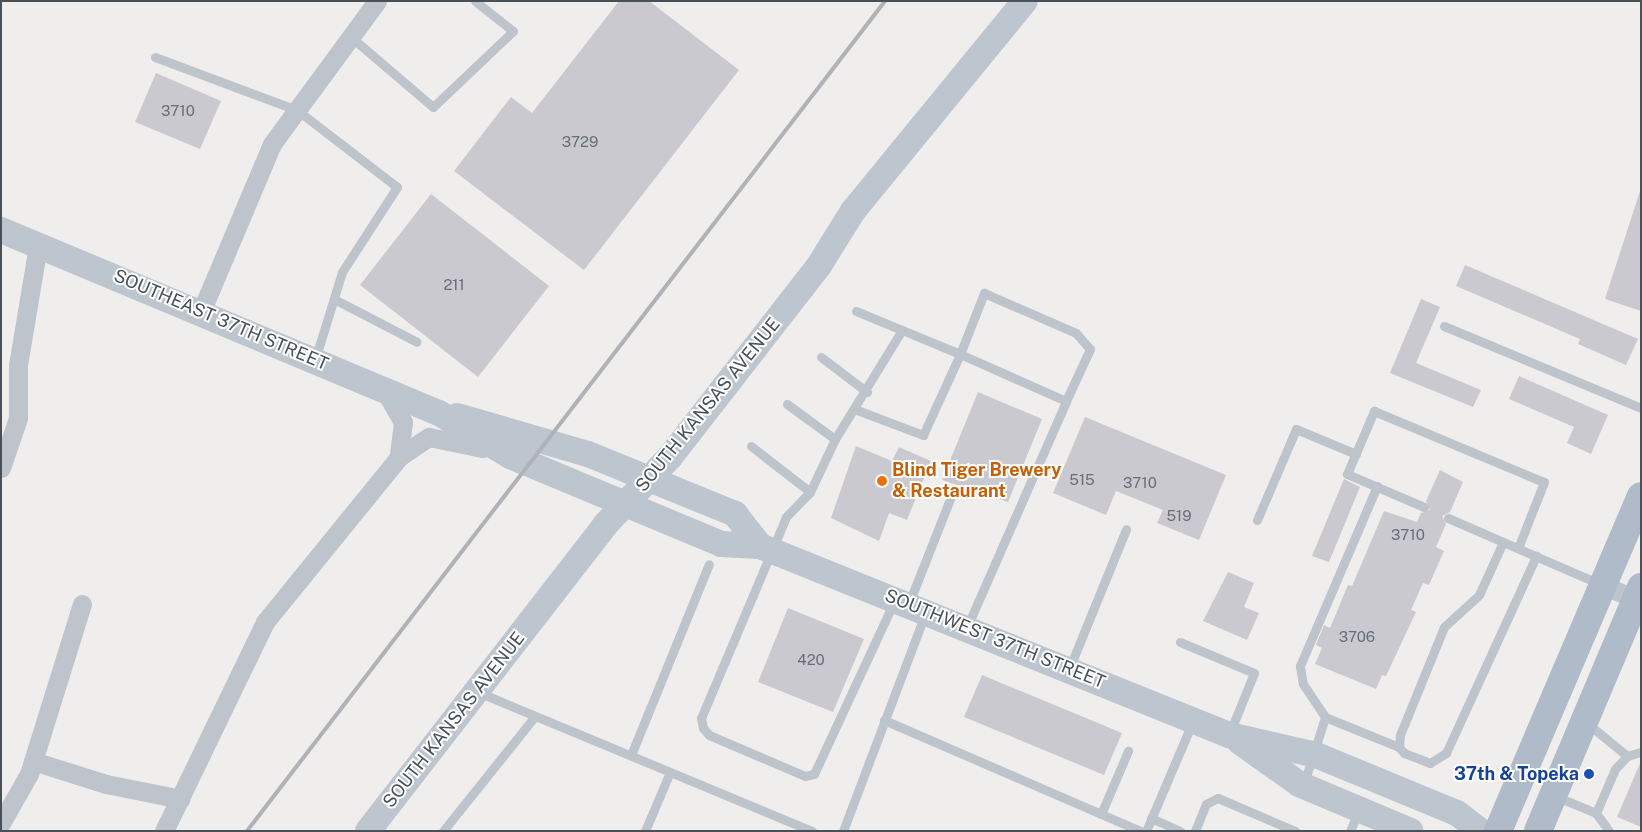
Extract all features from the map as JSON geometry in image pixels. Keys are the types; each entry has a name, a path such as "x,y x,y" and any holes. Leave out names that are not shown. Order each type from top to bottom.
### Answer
{"main road":[{"name":"SOUTH KANSAS AVENUE","path":"368,831 626,504 652,478 820,264 853,211 1025,1"},
{"name":"SOUTHEAST 37TH STREET","path":"1,230 439,413"},
{"name":"SOUTHWEST 37TH STREET","path":"439,413 484,436 510,456 721,544 765,548 910,604 1229,735 1316,755 1458,813 1480,831"},
{"name":"SOUTHWEST 37TH STREET","path":"484,436 588,454 652,478 735,514 765,548"},
{"path":"1498,831 1641,496"},
{"path":"1538,831 1639,596"},
{"name":"SOUTHWEST 37TH STREET","path":"1229,735 1355,820 1410,831"}],"street":[{"path":"201,312 272,144 377,1"},
{"path":"1,468 18,418 18,365 38,245"},
{"path":"383,388 403,422 400,457"},
{"path":"164,831 265,622 400,457 429,437 484,436"},
{"path":"1602,585 1639,596"},
{"path":"1,823 33,761 82,604"},
{"path":"33,761 106,784 181,799"}],"lane":[{"path":"351,37 432,107 513,31 475,1"},
{"path":"155,57 297,110 397,187 342,272 315,360"},
{"path":"857,410 923,435 960,354 984,293 1076,333 1090,349 967,627"},
{"path":"334,299 417,342"},
{"path":"856,311 1066,401"},
{"path":"1444,326 1641,408"},
{"path":"902,330 857,410 835,439 810,492 786,518 765,548 701,718 709,735 806,776 819,768 910,604 952,494"},
{"path":"821,356 867,392"},
{"path":"787,404 835,439"},
{"path":"1424,506 1347,474 1374,411 1544,482 1518,548"},
{"path":"1257,520 1296,429 1356,454"},
{"path":"752,446 810,492"},
{"path":"1377,486 1300,666 1303,684 1325,717 1399,746 1404,753 1430,764 1446,753 1536,556"},
{"path":"1448,518 1602,585"},
{"path":"1069,669 1126,529"},
{"path":"1399,746 1444,627 1479,595 1503,542"},
{"path":"631,755 709,564"},
{"path":"843,831 884,720 910,604"},
{"path":"1180,642 1254,673 1229,735"},
{"path":"477,691 812,831"},
{"path":"443,831 536,716"},
{"path":"1304,786 1316,755 1325,717"},
{"path":"884,720 1140,831"},
{"path":"1146,831 1193,720"},
{"path":"1584,721 1627,756"},
{"path":"1101,814 1128,751"},
{"path":"1596,813 1615,769 1627,756 1641,752"},
{"path":"645,831 670,772"},
{"path":"1552,795 1596,813 1609,831"},
{"path":"1195,831 1206,804 1218,798 1295,831"},
{"path":"1151,818 1180,831"}],"building":[{"path":"619,1 649,1 739,70 584,270 454,171 511,97 532,113"},
{"path":"156,73 221,101 200,149 135,122"},
{"path":"1641,191 1641,311 1605,299"},
{"path":"431,194 549,286 478,377 360,285"},
{"path":"1465,265 1638,339 1626,365 1578,344 1580,339 1456,286"},
{"path":"1421,299 1440,307 1416,363 1481,390 1473,407 1390,373"},
{"path":"1519,376 1608,415 1591,454 1567,443 1574,427 1509,399"},
{"path":"978,392 1042,419 1008,502 942,480"},
{"path":"1085,417 1226,475 1199,540 1157,523 1163,510 1116,491 1106,515 1053,493"},
{"name":"Blind Tiger Brewery & Restaurant","path":"856,446 892,461 899,447 931,461 907,520 889,513 879,541 831,518"},
{"path":"1440,470 1463,482 1450,512 1442,516 1446,524 1436,547 1444,551 1429,585 1423,583 1411,610 1416,612 1386,676 1382,675 1376,689 1315,664 1322,648 1316,645 1324,625 1330,628 1348,585 1352,586 1384,511 1417,522 1421,513 1430,510 1426,501"},
{"path":"1344,479 1360,487 1329,562 1312,556"},
{"path":"1228,572 1254,583 1244,607 1259,613 1247,640 1203,621"},
{"path":"788,608 864,639 833,712 758,682"},
{"path":"982,675 1122,733 1104,775 964,717"},
{"path":"1641,761 1641,827 1617,817"}],"railway":[{"path":"247,831 885,1"}],"place":[{"name":"Blind Tiger Brewery & Restaurant","path":"882,481"},
{"name":"37th & Topeka","path":"1589,774"}]}
